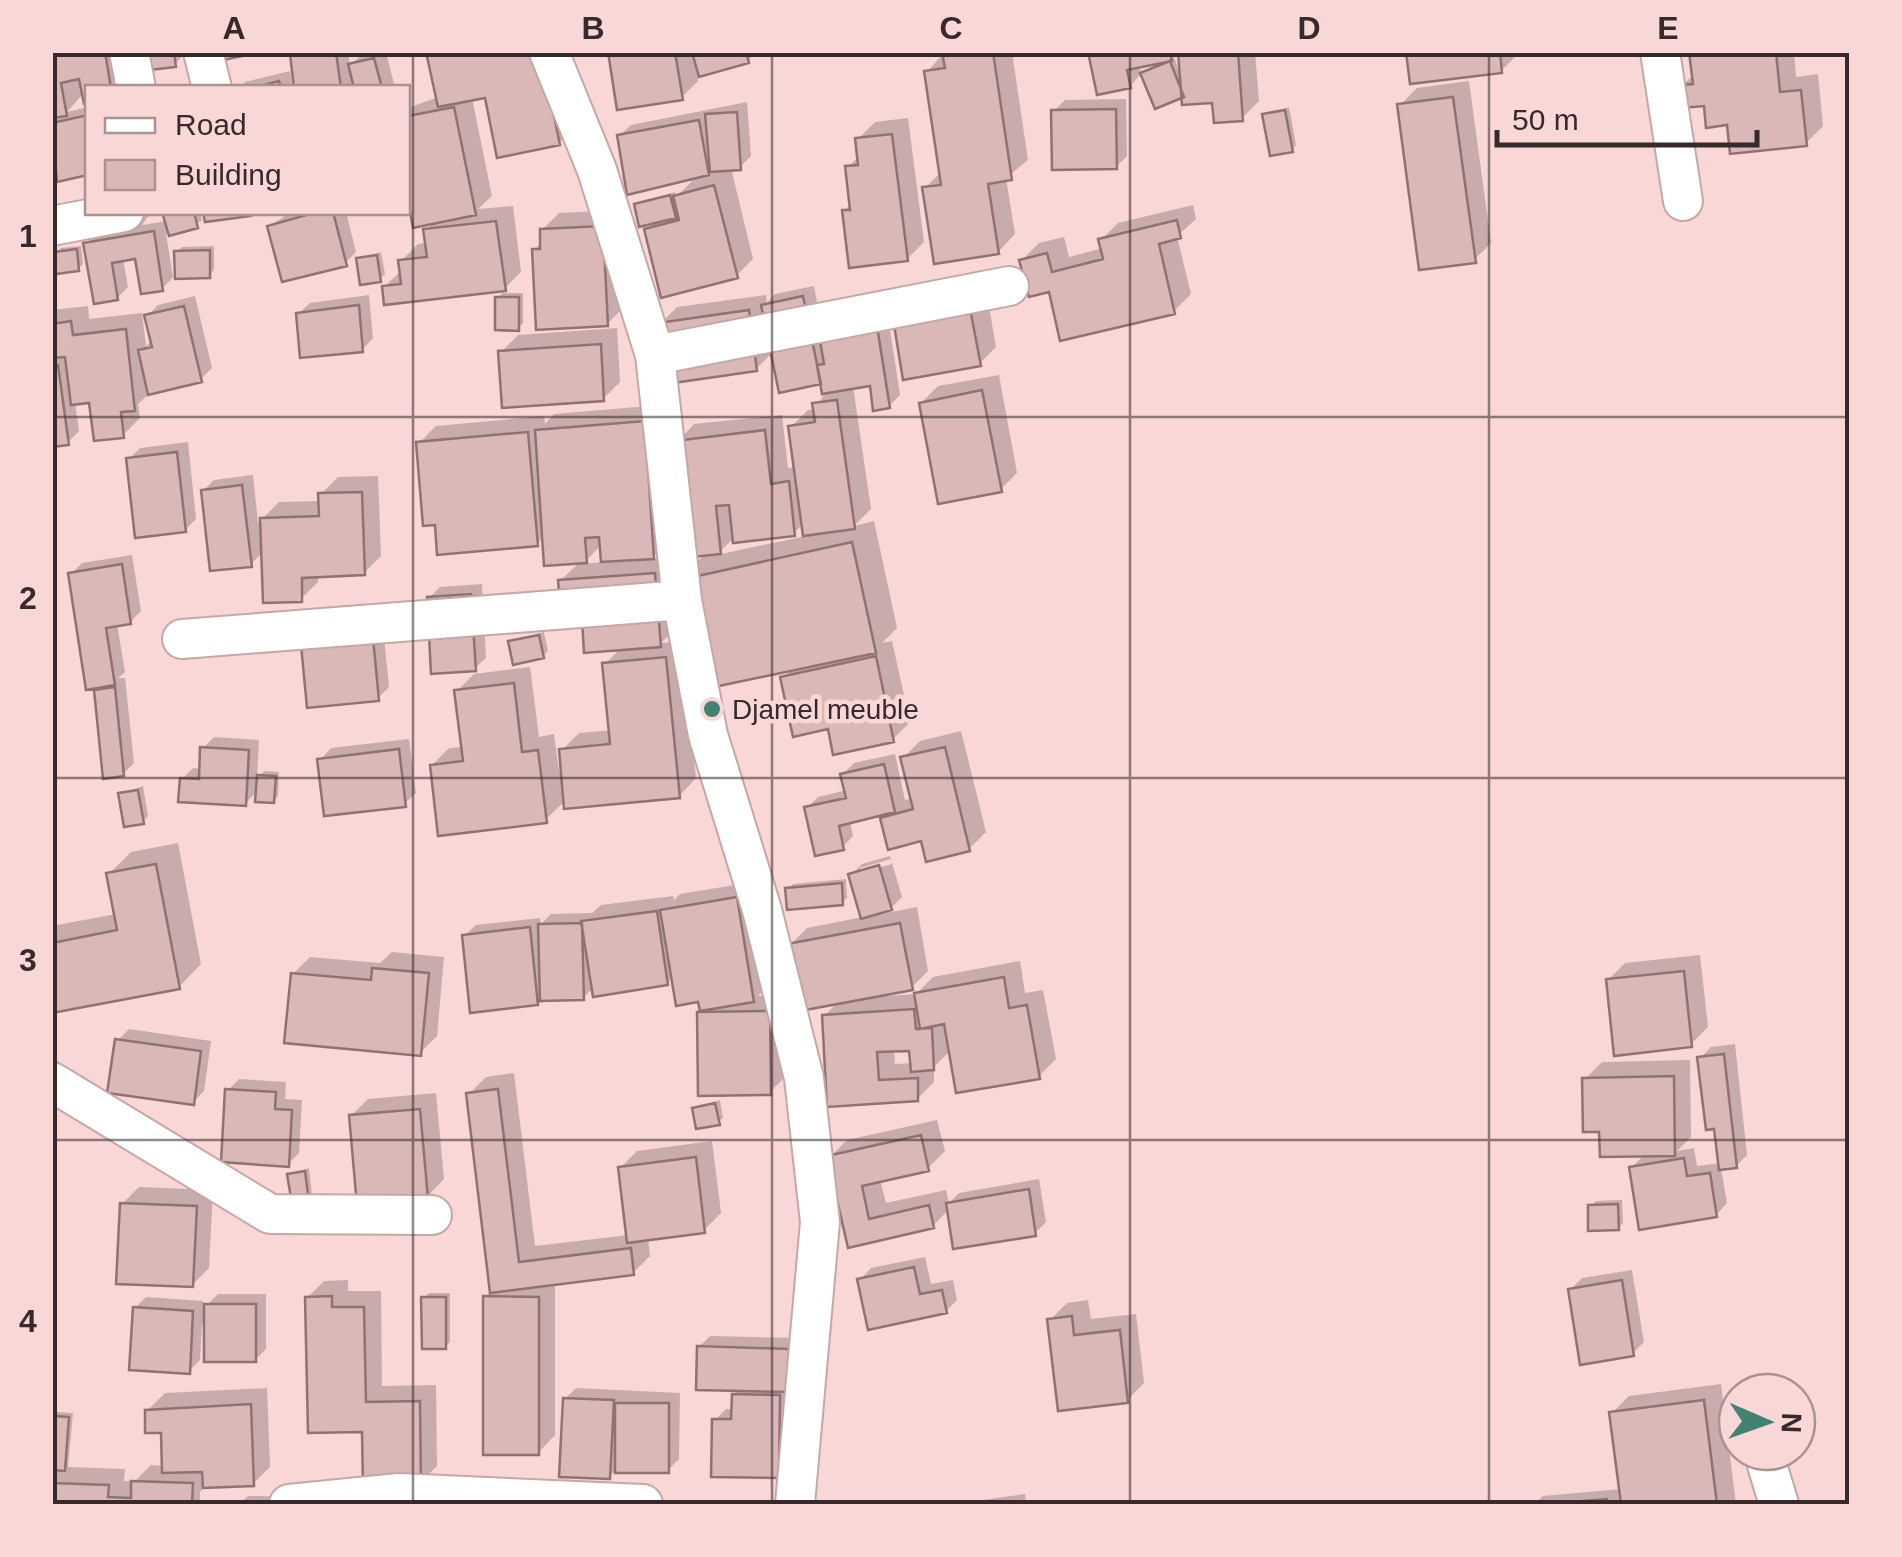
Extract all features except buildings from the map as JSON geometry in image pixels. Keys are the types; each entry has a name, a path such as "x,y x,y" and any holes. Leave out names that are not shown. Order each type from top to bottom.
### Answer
{"street":[{"path":"129,52 135,85"},
{"path":"204,52 211,85"},
{"path":"548,52 597,170 655,355 682,600 708,734 762,910 804,1078 820,1222 794,1504"},
{"path":"1660,52 1683,201"},
{"path":"52,226 109,215"},
{"path":"655,355 1009,286"},
{"path":"182,639 682,600"},
{"path":"52,1082 270,1214 432,1215"},
{"path":"1769,1472 1779,1504"},
{"path":"289,1504 399,1494 643,1504"}],"place":[{"name":"Djamel meuble","path":"712,709"}]}
